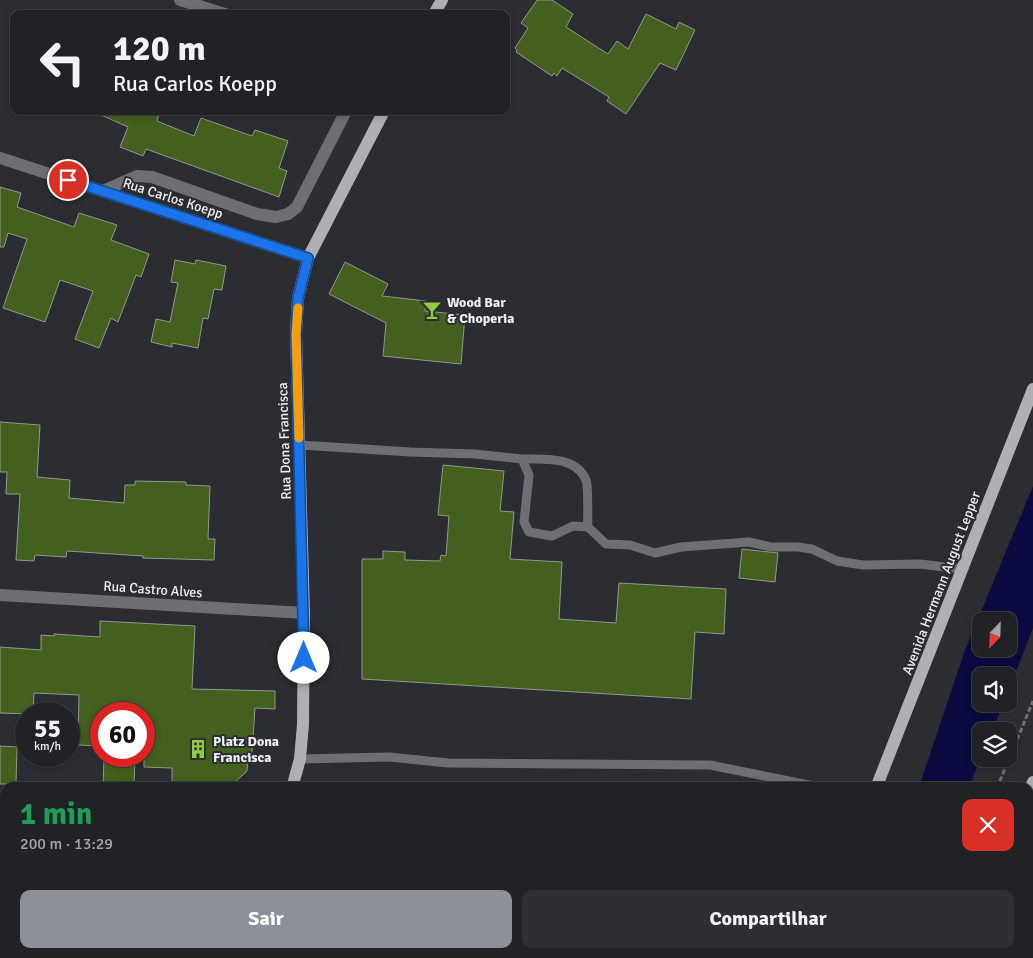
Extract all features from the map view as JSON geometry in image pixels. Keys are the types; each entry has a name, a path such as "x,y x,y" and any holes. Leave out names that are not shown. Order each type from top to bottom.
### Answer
{"main road":[{"name":"Rua Dona Francisca","path":"294,782 300,759 304,724 304,613 297,325 298,298 308,258 382,115"},
{"name":"Avenida Hermann August Lepper","path":"878,782 1033,389"}],"street":[{"path":"180,0 212,10"},
{"path":"103,191 138,176 152,177 257,214 276,217 288,214 297,207 344,115"},
{"name":"Rua Carlos Koepp","path":"0,158 308,258"},
{"name":"Rua Castro Alves","path":"0,595 304,613"}],"lane":[{"path":"300,445 475,454 522,459 544,458 567,462 578,470 586,480 588,527"},
{"path":"522,459 529,475 524,522 529,532 552,536 573,526 588,527 606,544 630,545 655,553 681,547 749,542 771,547 812,549 837,561 863,565 920,564 962,569"},
{"path":"300,759 389,757 457,763 710,765 794,782"}],"path":[{"path":"999,782 1033,701"}],"shaded area":[{"path":"1033,486 1033,628 1017,669 1017,667 972,667 972,712 1000,712 996,722 972,722 972,767 977,767 971,782 921,782 972,634 972,658 1018,658 1018,612 981,612"}],"building":[{"path":"537,0 552,0 573,14 566,27 608,54 617,41 628,49 646,14 676,29 679,22 695,30 676,70 660,63 626,114 607,101 609,97 562,68 557,76 554,73 552,76 516,52 515,48 528,28 521,23"},
{"path":"101,115 159,115 157,121 194,136 201,118 252,136 255,130 288,141 279,168 287,171 279,197 146,149 143,156 120,147 128,127"},
{"path":"0,187 21,193 17,207 74,227 79,213 117,225 111,240 149,254 141,277 136,275 118,322 111,318 99,348 75,339 93,291 60,280 45,322 3,308 27,239 8,233 4,247 0,247"},
{"path":"175,260 195,264 196,260 226,266 222,290 214,289 208,319 203,318 198,348 172,343 172,347 151,342 156,319 170,322 178,283 171,282"},
{"path":"345,262 388,284 382,296 426,301 425,311 465,315 461,364 383,356 386,323 329,294"},
{"path":"0,422 40,425 37,477 70,480 69,498 124,503 125,485 135,485 135,481 186,482 186,485 210,486 208,539 215,539 214,560 143,558 143,556 67,551 66,557 35,555 34,561 16,560 20,494 6,494 7,472 0,472"},
{"path":"443,465 504,471 500,511 514,512 510,559 562,562 559,619 616,623 619,583 726,589 724,634 695,632 691,699 362,679 362,559 383,559 383,551 405,552 405,560 440,561 441,555 446,556 449,516 438,515"},
{"path":"742,549 778,553 775,582 739,578"},
{"path":"100,621 195,626 192,689 275,691 275,709 255,708 252,752 248,757 247,771 235,782 172,782 172,768 144,767 155,767 155,702 90,702 90,746 80,745 79,695 34,693 34,702 15,702 15,713 0,713 0,647 41,650 41,635 54,636 54,634 100,637"},
{"path":"0,746 15,747 16,782 0,782"},
{"path":"104,767 135,767 134,782 103,782"}],"slow traffic":[{"path":"298,308 296,334 299,438"}],"place":[{"name":"Wood Bar & Choperia","path":"432,310"},
{"name":"Platz Dona Francisca","path":"198,749"}],"route":[{"path":"68,180 308,258 298,298 296,334 304,658"}]}
